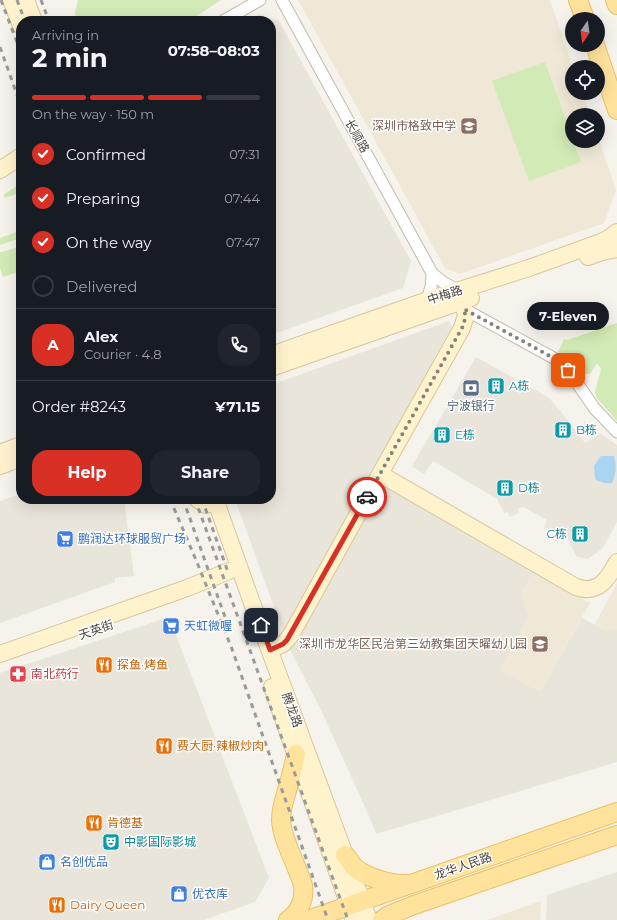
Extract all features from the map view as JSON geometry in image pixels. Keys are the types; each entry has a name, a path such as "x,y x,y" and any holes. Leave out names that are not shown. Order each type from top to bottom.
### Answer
{"main road":[{"path":"11,0 17,16"},
{"path":"26,0 32,16"},
{"path":"578,0 582,12"},
{"path":"615,0 617,5"},
{"path":"596,52 617,110"},
{"path":"0,170 16,159"},
{"name":"中梅路","path":"276,353 425,301 462,300 529,268 601,242 617,232"},
{"name":"中梅路","path":"276,366 462,300 602,252 617,249"},
{"path":"270,650 283,644 290,635 462,328 466,315 462,300"},
{"path":"0,453 16,447"},
{"path":"0,466 16,460"},
{"path":"380,474 581,589 588,590 594,588 607,579 617,562"},
{"name":"腾龙路","path":"206,504 229,571 296,754 355,909 369,920"},
{"name":"腾龙路","path":"207,504 270,650 345,855 355,909"},
{"name":"天英街","path":"0,654 188,588 229,571"},
{"name":"天英街","path":"0,663 138,616 155,608 188,588"},
{"path":"288,920 298,910 304,894 302,882 286,843 282,826 282,810 296,754"},
{"name":"龙华人民路","path":"308,920 355,909 381,895 410,884 617,812"},
{"name":"龙华人民路","path":"382,920 389,914 617,835"},
{"path":"345,855 354,867 364,874 388,882 410,884"},
{"path":"402,920 414,906"}],"street":[{"path":"233,16 260,0"},
{"name":"长顺路","path":"282,0 432,273"},
{"path":"432,273 444,284 450,287 462,300 559,361 568,370 595,409 617,432"},
{"path":"425,301 429,295 431,287 432,273"}],"shaded area":[{"name":"深圳市格致中学","path":"298,0 550,0 565,44 565,52 568,52 571,60 565,60 565,100 585,100 588,108 565,108 565,148 602,148 616,190 604,223 460,274 445,268"},
{"path":"276,20 279,21 411,261 403,288 276,333"},
{"path":"449,321 452,327 285,631 283,632 237,504 276,504 276,383"},
{"path":"476,357 548,397 585,443 600,433 617,445 617,522 603,548 588,559 577,557 568,540 544,527 547,520 523,507 518,509 519,513 510,517 508,512 504,513 497,499 433,461 424,474 412,466"},
{"path":"383,479 534,571 522,593 529,617 500,670 540,691 582,618 608,631 617,628 617,762 376,834 321,710 289,648"},
{"name":"鹏润达环球服贸广场","path":"16,496 16,504 125,504 134,576 115,578 115,582 0,623 0,501"},
{"name":"深圳市龙华区民治第三幼教集团天曜幼儿园","path":"534,571 590,603 540,691 500,670 529,617 522,593"},
{"path":"617,583 617,628 608,631 595,624"},
{"path":"169,617 269,878 255,902 204,920 0,920 0,673"},
{"path":"617,872 617,920 546,920 547,895"},
{"path":"541,901 540,920 487,920"}],"green space":[{"path":"78,0 221,0 197,16 75,16"},
{"path":"545,62 565,118 565,148 576,148 581,162 529,181 492,81"},
{"path":"16,186 16,194 5,198 3,195"},
{"path":"16,232 16,240 0,245 0,238"},
{"path":"16,248 16,273 3,277 0,268 0,252"},
{"path":"617,323 617,421 597,398 595,392 601,369 597,363 590,374 586,374 558,352 564,339 567,340"}],"water":[{"path":"601,456 614,456 616,470 612,483 598,481 595,479 594,466"}],"railway":[{"path":"1,0 16,40"},
{"path":"17,0 23,16"},
{"path":"41,0 47,16"},
{"path":"0,47 16,92"},
{"path":"172,504 232,649 328,920"},
{"path":"185,504 225,617"},
{"path":"197,504 348,920"},
{"path":"204,504 228,572"}],"way so far":[{"path":"367,497 462,328 466,315 464,309 559,361 568,370"}],"place":[{"name":"深圳市格致中学","path":"469,126"},
{"name":"7-Eleven","path":"568,370"},
{"name":"A栋","path":"496,386"},
{"name":"宁波银行","path":"471,388"},
{"name":"B栋","path":"563,430"},
{"name":"E栋","path":"442,435"},
{"name":"D栋","path":"505,488"},
{"name":"C栋","path":"580,534"},
{"name":"鹏润达环球服贸广场","path":"65,539"},
{"name":"天虹微喔","path":"171,626"},
{"name":"深圳市龙华区民治第三幼教集团天曜幼儿园","path":"540,644"},
{"name":"探鱼·烤鱼","path":"104,665"},
{"name":"南北药行","path":"18,674"},
{"name":"费大厨·辣椒炒肉","path":"164,746"},
{"name":"肯德基","path":"94,823"},
{"name":"中影国际影城","path":"111,842"},
{"name":"名创优品","path":"47,862"},
{"name":"优衣库","path":"179,894"},
{"name":"Dairy Queen","path":"57,905"}],"route":[{"path":"261,625 270,650 283,644 287,640 367,497"}]}
